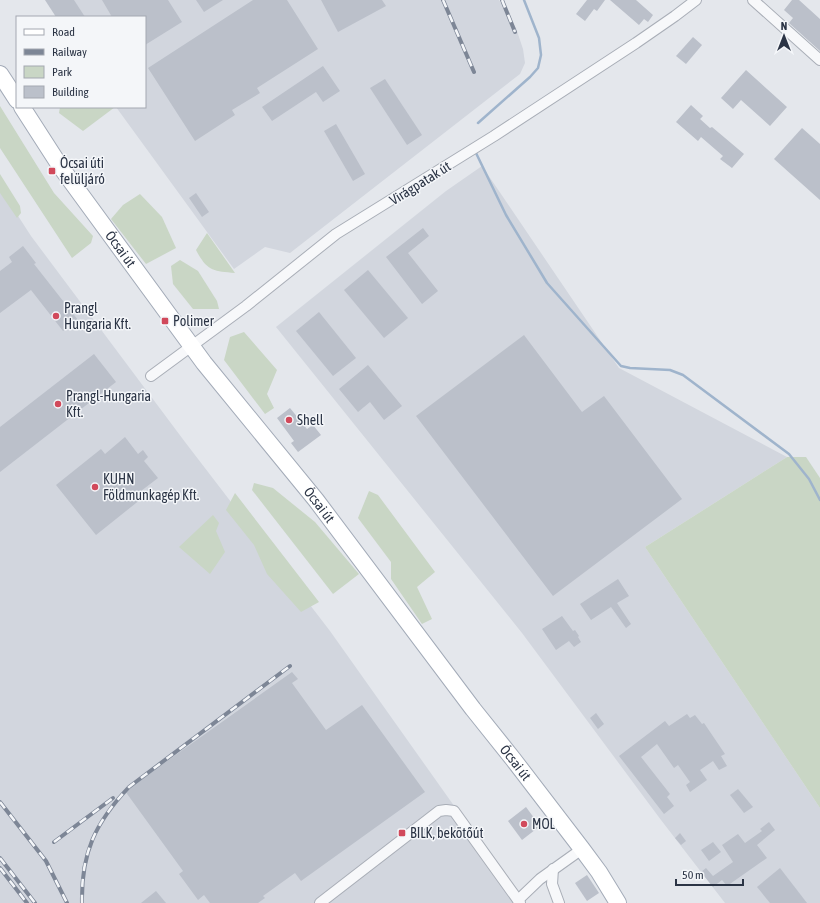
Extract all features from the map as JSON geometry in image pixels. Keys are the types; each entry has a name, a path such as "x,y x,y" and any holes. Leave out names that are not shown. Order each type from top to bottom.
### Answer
{"main road":[{"path":"0,74 16,98"},
{"name":"Ócsai út","path":"23,108 60,166 204,363 316,500 472,709 514,759 582,849 599,872 618,903"}],"street":[{"name":"Virágpatak út","path":"151,376 246,306 336,234 494,136 655,30 696,0"},
{"path":"753,0 820,60"},
{"path":"320,903 439,811 454,811 519,901 553,869 582,849"},
{"path":"553,869 552,884 559,903"}],"shaded area":[{"path":"47,0 499,0 516,28 523,49 525,63 520,74 290,253 265,247 234,269 117,108 146,108 146,16 56,16"},
{"path":"482,166 619,368 787,457 645,547 820,808 820,903 725,903 661,820 522,633 276,327 446,191"},
{"path":"0,188 31,236 185,442 330,631 523,903 0,903"}],"green space":[{"path":"0,106 54,193 93,236 91,243 72,258 0,148"},
{"path":"60,108 114,108 83,131 59,113"},
{"path":"0,174 20,206 21,213 17,218 0,193"},
{"path":"140,194 162,217 176,248 146,264 111,219 123,205"},
{"path":"207,233 235,273 221,272 211,269 200,257 196,250"},
{"path":"180,260 198,271 217,301 219,309 193,309 173,284 171,266"},
{"path":"244,332 277,370 267,394 274,408 265,414 224,360 230,337"},
{"path":"787,457 806,457 820,478 820,808 645,547"},
{"path":"254,483 273,488 315,522 359,574 333,594 252,490"},
{"path":"369,491 378,495 435,572 417,587 432,619 422,624 391,579 391,562 358,518"},
{"path":"235,493 319,602 301,612 267,574 254,545 226,510"},
{"path":"213,515 219,523 216,531 225,552 210,574 179,547"}],"building":[{"path":"45,0 74,0 84,16 55,16"},
{"path":"102,0 168,0 182,22 146,44 146,16 111,16"},
{"path":"196,0 223,0 204,12"},
{"path":"253,0 287,0 318,49 257,88 260,93 232,110 235,115 195,141 148,68"},
{"path":"321,0 382,0 386,6 338,32"},
{"path":"587,0 605,0 597,11 594,9 585,21 576,14"},
{"path":"610,0 636,0 653,15 648,22 644,19 639,25"},
{"path":"792,0 799,0 820,19 820,51 789,23 793,18 784,10"},
{"path":"693,37 702,45 686,64 676,56"},
{"path":"323,66 340,91 323,102 316,92 272,121 262,107"},
{"path":"746,70 787,107 770,126 741,100 733,109 721,98"},
{"path":"385,79 422,135 407,145 370,88"},
{"path":"691,105 703,116 700,119 710,128 712,127 744,154 732,168 720,159 723,156 701,137 698,141 676,122"},
{"path":"336,124 365,174 353,181 324,131"},
{"path":"802,128 820,144 820,200 774,159"},
{"path":"196,193 209,212 202,217 189,198"},
{"path":"423,228 429,236 408,253 438,291 422,304 386,257"},
{"path":"23,246 36,263 34,264 78,320 63,331 31,290 0,313 0,271 12,262 9,257"},
{"path":"368,270 408,318 384,338 344,290"},
{"path":"319,312 356,358 333,376 296,331"},
{"path":"524,335 582,412 604,396 682,499 553,596 416,416"},
{"name":"Prangl-Hungaria Kft.","path":"94,354 116,382 0,472 0,427"},
{"path":"368,365 402,406 384,420 370,402 358,412 339,389"},
{"path":"290,408 307,429 313,425 321,435 298,452 291,443 294,441 277,418"},
{"name":"KUHN Földmunkagép Kft.","path":"125,437 138,454 143,450 148,457 144,461 158,478 137,494 141,499 96,535 56,485 101,449 105,454"},
{"path":"618,579 629,596 617,603 631,624 626,628 611,607 591,620 580,604"},
{"path":"562,616 573,631 575,630 581,642 574,647 569,641 556,650 542,629"},
{"path":"292,672 298,679 292,683 326,730 362,705 425,792 301,881 295,873 263,896 265,898 258,903 210,903 204,895 198,900 179,874 183,871 125,791"},
{"path":"596,713 604,724 598,729 590,718"},
{"path":"687,714 690,718 695,715 702,724 704,723 725,754 721,756 727,766 719,770 713,761 700,770 707,780 690,792 686,785 690,782 678,765 674,768 657,744 641,757 670,794 667,797 674,806 664,814 619,756 665,721 669,726"},
{"path":"738,789 753,807 744,813 730,795"},
{"name":"MOL","path":"526,807 540,826 522,840 508,821"},
{"path":"769,822 775,830 757,845 767,858 727,886 722,880 713,887 701,872 706,868 713,876 733,862 722,845 738,834 745,843 762,831 760,829"},
{"path":"680,833 686,841 681,845 675,838"},
{"path":"713,842 721,852 709,861 701,850"},
{"path":"780,868 807,903 770,903 757,887"},
{"path":"587,875 599,893 587,901 575,883"},
{"path":"156,891 166,903 141,903"}],"waterway":[{"path":"478,123 530,77 538,68 541,55 539,38 524,0"},
{"path":"476,153 506,215 547,283 621,366 630,368 670,370 683,375 789,454 809,479 820,500"}],"railway":[{"path":"443,0 474,72"},
{"path":"502,0 515,32"},
{"path":"82,903 82,885 87,854 99,826 117,800 129,787 290,666"},
{"path":"54,842 113,798"},
{"path":"0,802 46,861 67,903"},
{"path":"0,858 35,903"},
{"path":"0,868 27,903"}],"place":[{"name":"Ócsai úti felüljáró","path":"52,171"},
{"name":"Prangl Hungaria Kft.","path":"56,316"},
{"name":"Polimer","path":"165,321"},
{"name":"Prangl-Hungaria Kft.","path":"58,404"},
{"name":"Shell","path":"289,420"},
{"name":"KUHN Földmunkagép Kft.","path":"95,487"},
{"name":"MOL","path":"524,824"},
{"name":"BILK, bekötőút","path":"402,833"}]}
